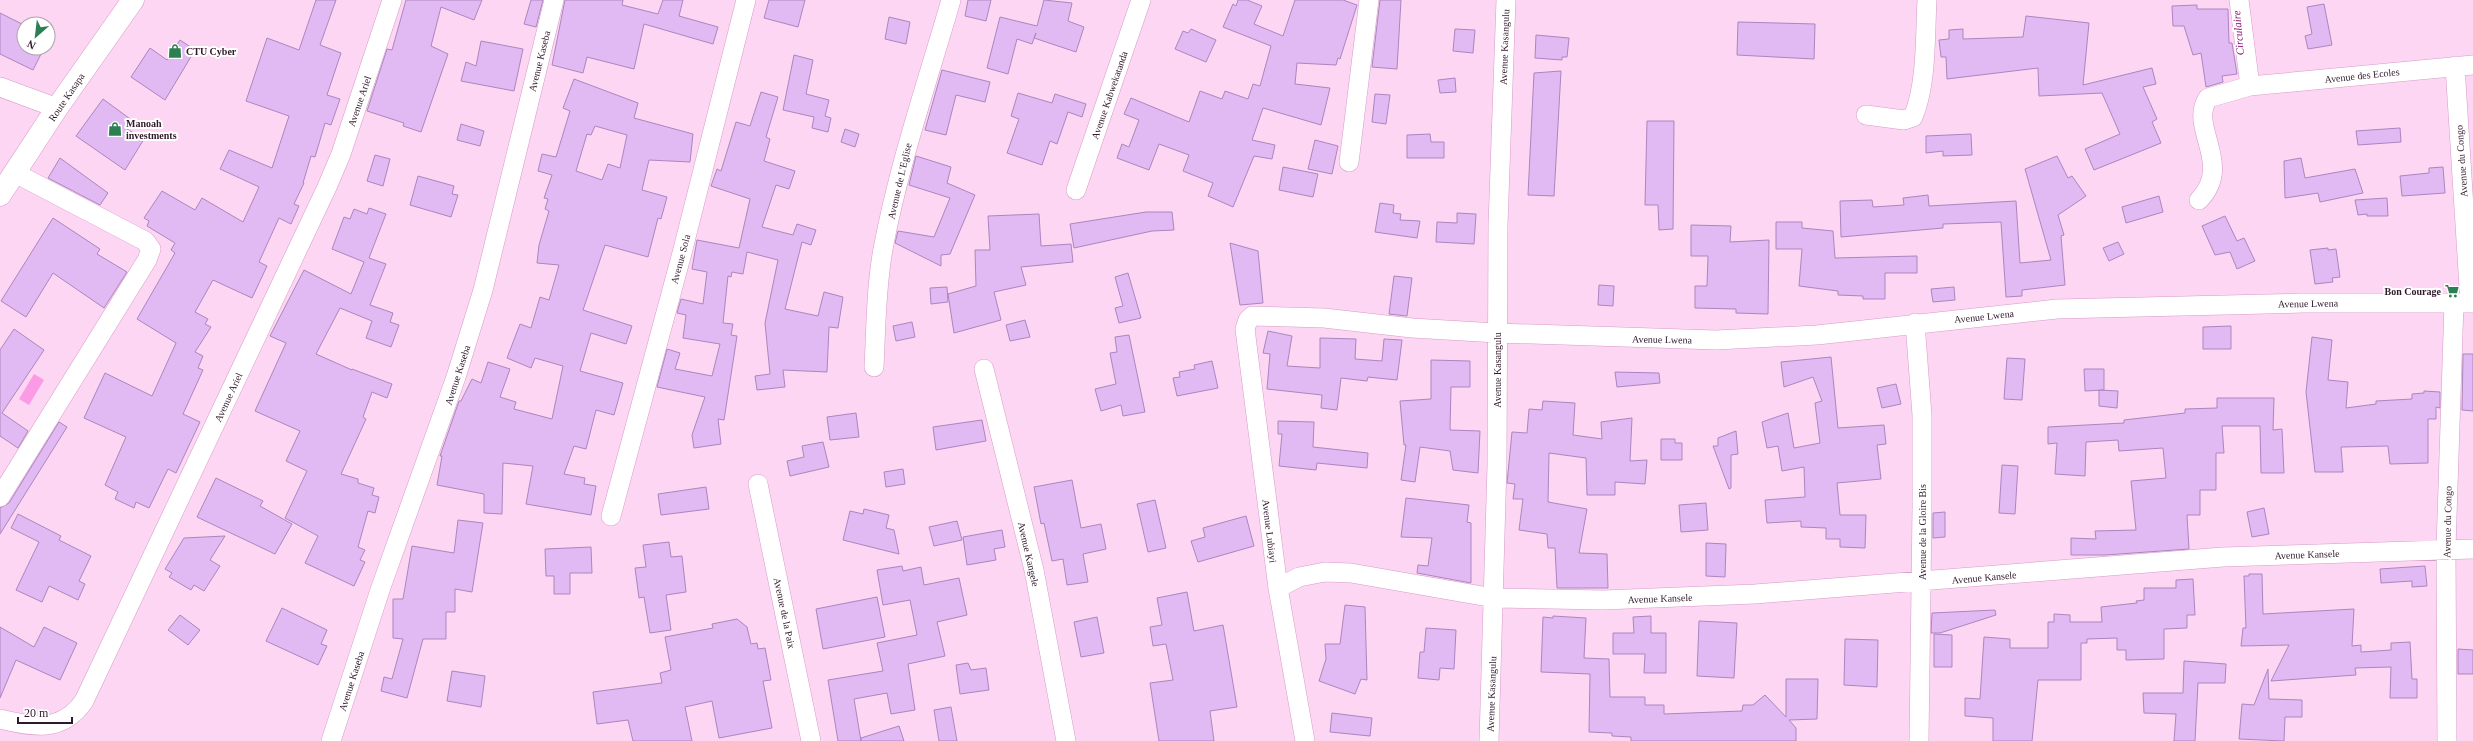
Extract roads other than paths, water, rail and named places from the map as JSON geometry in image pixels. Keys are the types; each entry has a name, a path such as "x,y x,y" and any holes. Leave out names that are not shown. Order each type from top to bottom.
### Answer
{"main road":[{"name":"Route Kasapa","path":"0,195 57,108 133,0"}],"street":[{"name":"Avenue Ariel","path":"0,719 33,727 46,726 70,716 84,701 327,188 341,154 392,0"},
{"name":"Avenue Kaseba","path":"331,741 380,590 425,468 468,340 483,290 554,0"},
{"name":"Avenue Sola","path":"611,516 682,253 746,0"},
{"name":"Avenue de L'Eglise","path":"874,367 879,287 884,248 906,149 951,0"},
{"name":"Avenue Kabwekatanda","path":"1076,190 1141,0"},
{"path":"1348,162 1369,0"},
{"name":"Avenue Kasangulu","path":"1489,741 1494,598 1498,217 1506,0"},
{"path":"1866,115 1904,120 1913,116 1922,68 1927,0"},
{"path":"2239,0 2250,86"},
{"name":"Avenue des Ecoles","path":"2199,200 2207,192 2213,180 2214,169 2203,111 2204,103 2215,94 2250,86 2464,66"},
{"name":"Avenue du Congo","path":"2446,741 2446,548 2466,303 2464,66"},
{"path":"0,87 57,108"},
{"path":"0,496 147,260 151,249 145,241 15,173"},
{"name":"Avenue Lwena","path":"1248,320 1252,316 1324,318 1497,333 1716,340 1817,335 1915,323 2057,309 2304,303 2466,303"},
{"name":"Avenue Lubiayi","path":"1248,320 1245,329 1278,588 1305,741"},
{"name":"Avenue de la Gloire Bis","path":"1915,323 1922,415 1923,582 1919,741"},
{"name":"Avenue Kangele","path":"984,369 1034,570 1066,741"},
{"name":"Avenue de la Paix","path":"758,484 811,741"},
{"name":"Avenue Kansele","path":"1278,588 1300,577 1324,572 1351,573 1494,598 1603,600 1755,594 1923,582 2223,557 2446,548 2473,549"}],"place":[{"name":"CTU Cyber","path":"175,51"},
{"name":"Manoah investments","path":"115,129"},
{"name":"Bon Courage","path":"2452,291"}],"water label":[{"name":"Circulaire","path":"2238,33"}]}
